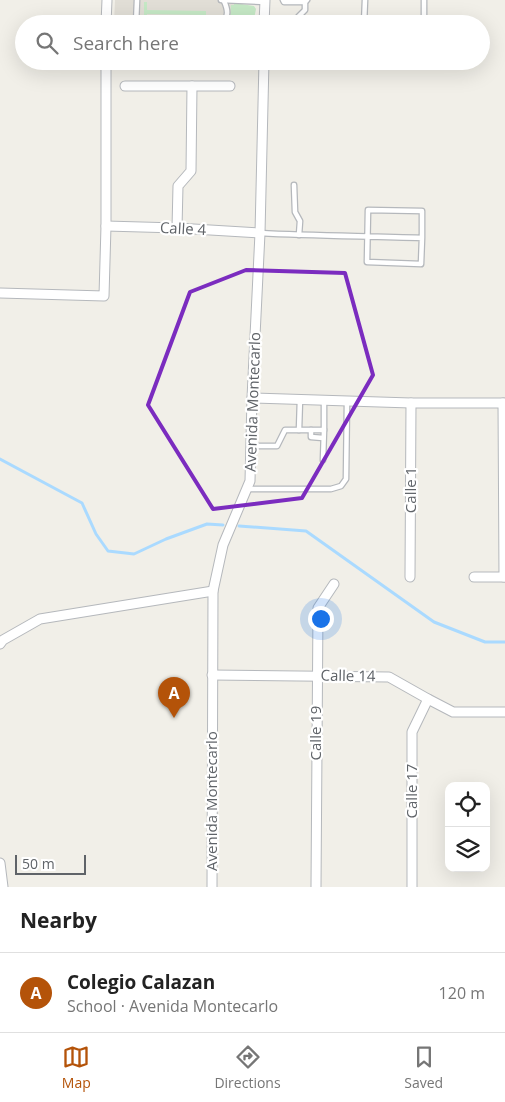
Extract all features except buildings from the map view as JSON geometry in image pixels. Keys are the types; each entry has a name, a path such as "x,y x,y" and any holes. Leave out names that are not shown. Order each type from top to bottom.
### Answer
{"street":[{"path":"106,0 106,15"},
{"path":"264,15 265,1"},
{"path":"0,293 104,296 106,70"},
{"name":"Avenida Montecarlo","path":"212,887 213,591 223,545 250,481 260,234 264,70"},
{"path":"125,86 230,86"},
{"path":"177,228 178,186 191,172 192,86"},
{"name":"Calle 4","path":"106,226 177,228 260,234"},
{"path":"252,398 411,403 504,403 504,577 474,577"},
{"name":"Calle 1","path":"410,577 411,403"},
{"name":"Calle 19","path":"316,887 316,676 318,608 334,584"},
{"path":"0,644 3,640 40,620 213,591"},
{"name":"Calle 14","path":"212,675 389,676 453,712 505,712"},
{"name":"Calle 17","path":"412,887 412,732 428,699"},
{"path":"0,863 3,887"}],"lane":[{"path":"136,15 137,0"},
{"path":"227,15 228,12 223,0 265,1"},
{"path":"282,0 284,2 306,1 305,10 301,15"},
{"path":"364,15 365,0"},
{"path":"424,0 424,15"},
{"path":"294,185 295,212 300,221 299,235"},
{"path":"368,210 422,211 422,238 421,264 367,262 368,210"},
{"path":"260,234 422,238"},
{"path":"299,430 302,416 300,399"},
{"path":"323,460 324,400"},
{"path":"246,489 331,490 341,486 346,479 347,400"},
{"path":"316,416 324,416"},
{"path":"251,446 277,446 285,430 324,430"},
{"path":"311,430 311,437 323,438"}],"highlighted area":[{"path":"246,270 345,273 373,375 302,498 213,509 148,405 190,292"}],"shaded area":[{"path":"115,0 243,0 242,15 114,15"}],"green space":[{"path":"144,2 147,2 147,10 206,11 206,15 144,15"},
{"path":"234,3 254,6 256,9 255,15 230,15 231,5 234,5"}],"waterway":[{"path":"0,459 82,503 96,534 108,551 134,554 166,539 207,524 223,525"},
{"path":"239,526 306,531 434,622 485,642 505,642"}],"place":[{"name":"Colegio Calazan","path":"174,718"}]}
